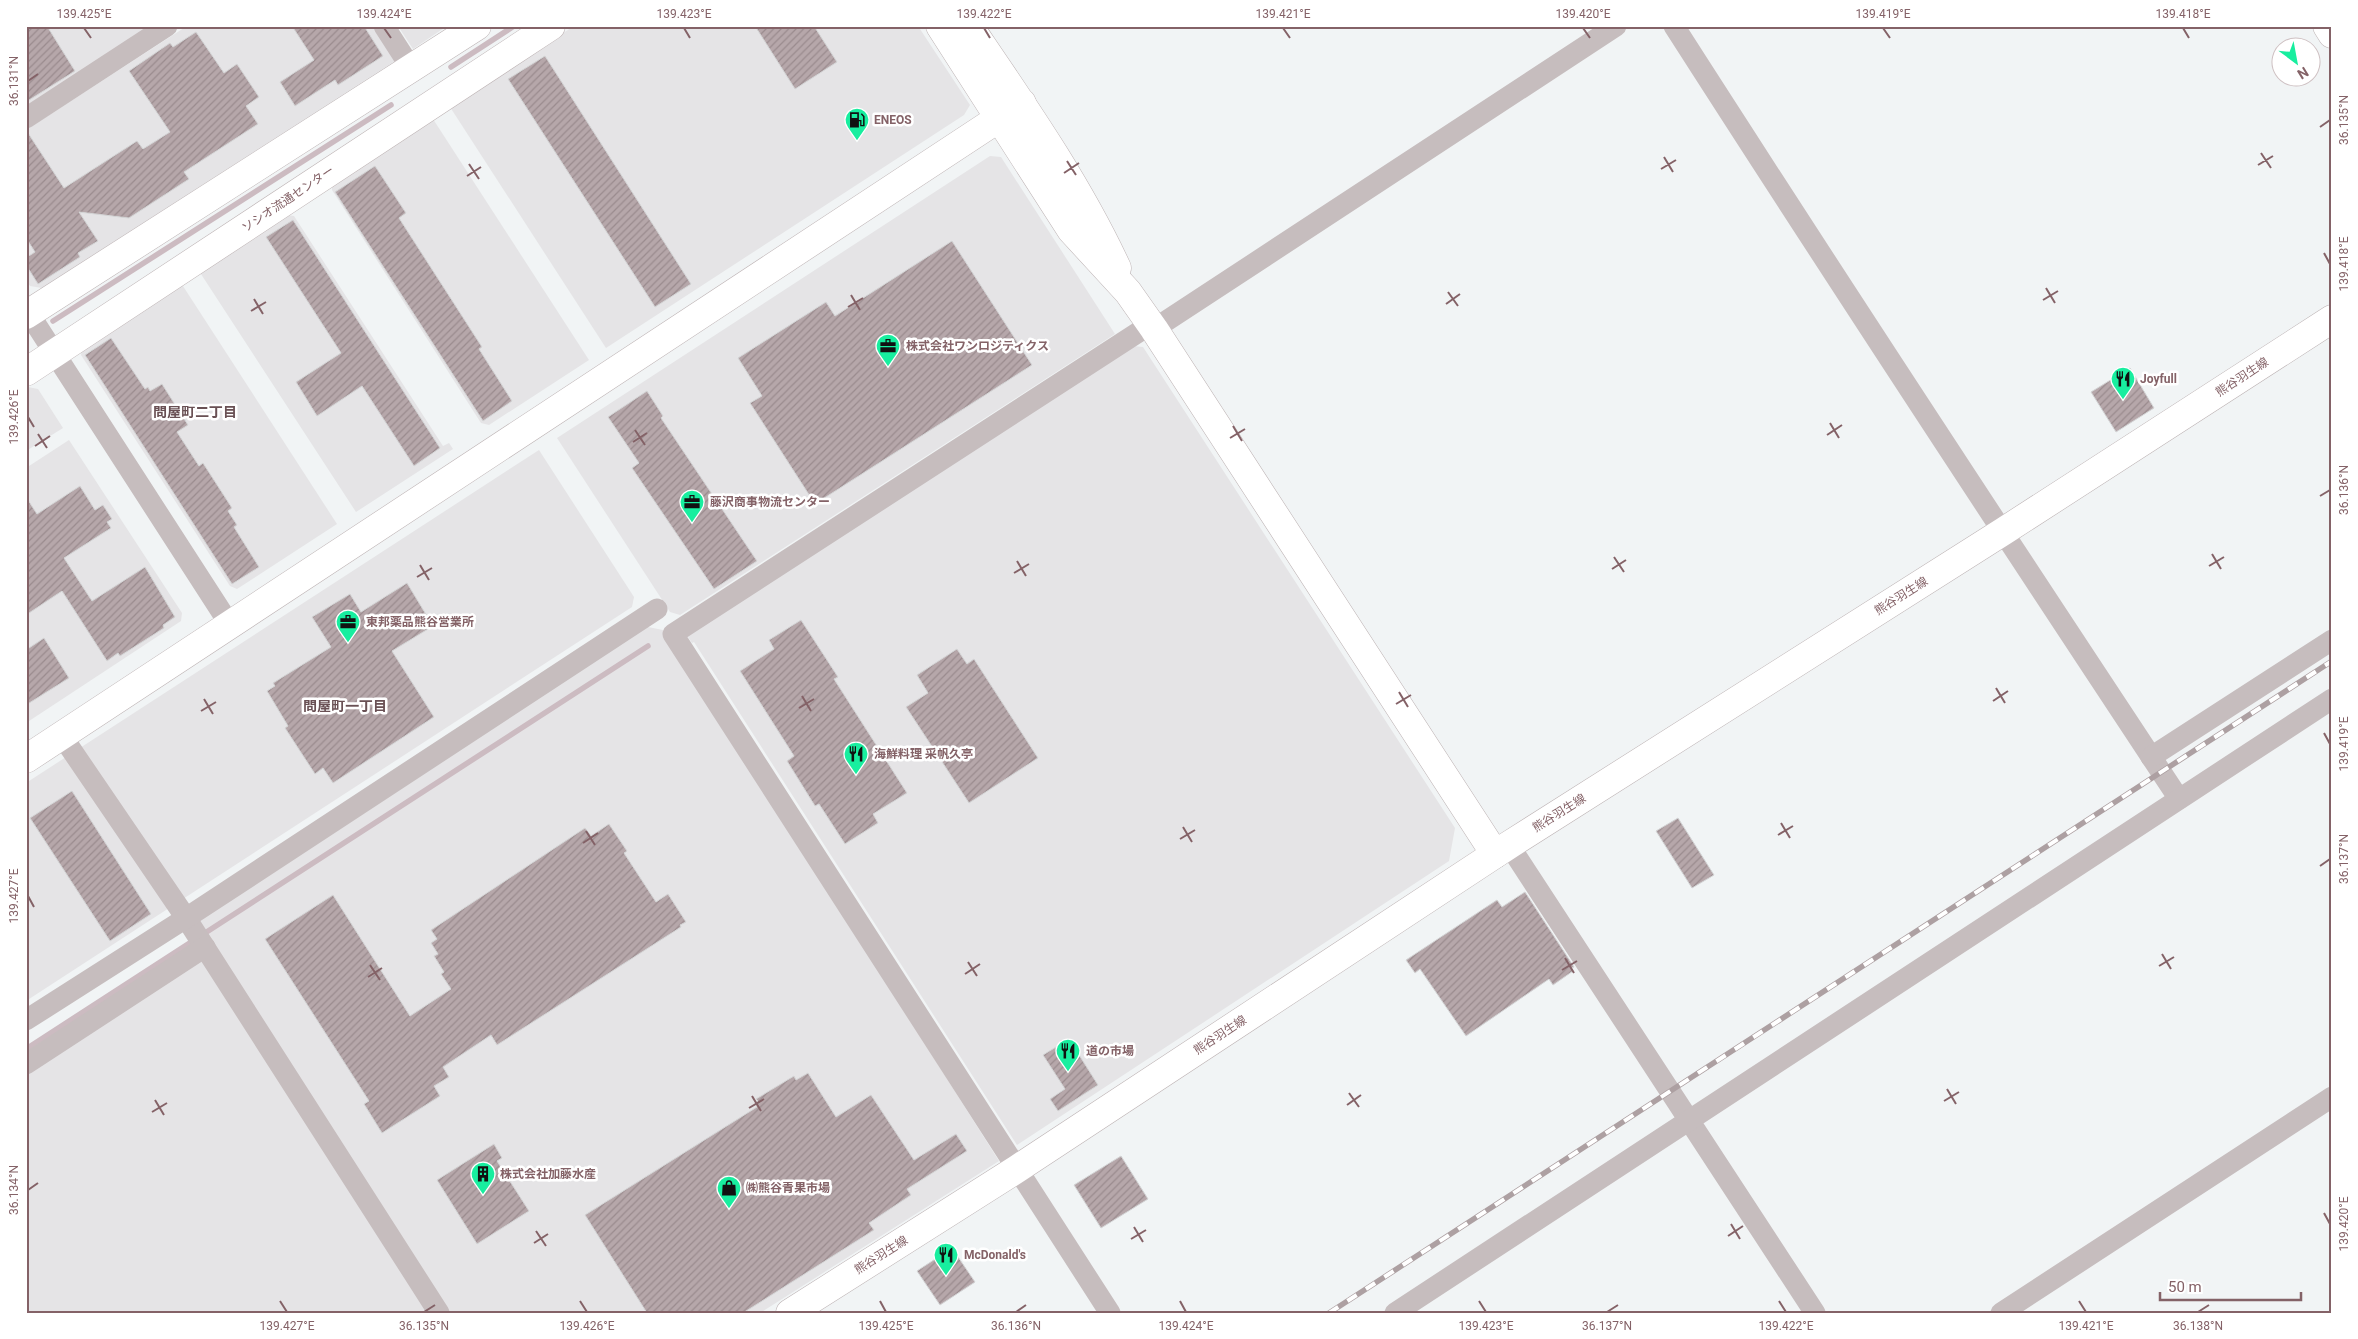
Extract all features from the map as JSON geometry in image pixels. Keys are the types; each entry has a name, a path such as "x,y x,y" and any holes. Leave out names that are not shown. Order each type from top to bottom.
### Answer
{"street":[{"path":"26,118 167,26"},
{"path":"384,26 411,68"},
{"path":"230,625 27,312 477,26"},
{"name":"ソシオ流通センター","path":"26,372 551,26"},
{"path":"940,26 1011,110"},
{"path":"969,26 1071,230 1128,292 1152,326 1502,849 1689,1119 1815,1313"},
{"path":"1110,1313 673,634 1616,26"},
{"path":"1674,26 1833,274 2179,799"},
{"path":"2327,26 2332,34"},
{"path":"26,759 1011,110"},
{"name":"熊谷羽生線","path":"790,1313 1017,1169 1502,849 2004,531 2332,319"},
{"path":"26,1020 186,918 656,609"},
{"path":"2151,757 2332,640"},
{"path":"1395,1313 2332,700"},
{"path":"62,736 205,947 439,1313"},
{"path":"26,1064 205,947"},
{"path":"2001,1313 2332,1097"},
{"path":"1090,1313 1094,1307 1094,1289"}],"shaded area":[{"path":"26,26 150,26 26,106"},
{"path":"187,26 372,26 395,61 42,288 30,286 26,280 26,130"},
{"path":"398,26 447,26 413,49"},
{"path":"574,26 918,26 970,105 964,115 606,348 450,107"},
{"path":"433,119 589,360 489,425 481,423 332,190 332,184"},
{"path":"990,156 1001,157 1115,334 680,615 670,612 557,438"},
{"path":"287,215 294,216 443,446 449,443 453,449 356,512 199,271"},
{"path":"181,283 337,524 237,589 230,586 81,355 82,348"},
{"path":"1133,346 1143,347 1455,828 1449,861 1017,1145 694,642 692,643 686,634"},
{"path":"26,388 38,389 63,428 26,451"},
{"path":"69,440 182,613 181,621 26,723 26,468"},
{"path":"539,450 634,597 632,607 26,1001 26,783"},
{"path":"643,626 663,630 999,1161 760,1313 26,1313 26,1069 209,950 190,920"}],"building":[{"path":"26,26 47,26 75,71 26,102"},
{"path":"292,26 364,26 383,56 338,85 335,80 295,106 280,82 314,60"},
{"path":"755,26 814,26 837,62 795,89"},
{"path":"196,32 224,73 237,64 259,97 246,106 258,124 184,172 189,179 129,218 79,212 98,241 78,253 80,257 38,284 26,265 26,258 35,252 26,238 26,130 64,188 137,141 143,149 170,132 129,71 170,43 173,47"},
{"path":"545,56 691,284 655,307 508,79"},
{"path":"375,166 406,213 399,218 482,347 479,349 512,401 483,421 335,192"},
{"path":"293,220 440,448 414,466 362,386 317,416 296,382 341,353 266,237"},
{"path":"952,241 1032,365 815,504 750,403 762,396 738,358 826,302 835,316"},
{"path":"111,338 145,389 148,387 150,391 162,384 188,425 177,432 199,466 203,463 232,508 228,511 237,525 234,527 259,567 232,584 85,355"},
{"path":"2130,368 2154,408 2116,432 2091,392"},
{"path":"647,391 663,416 661,418 757,561 714,589 632,468 639,463 608,417"},
{"path":"80,486 95,510 103,505 112,519 107,522 111,528 64,558 92,601 145,567 175,617 163,625 164,628 120,656 118,653 107,661 62,591 26,615 26,497 37,514"},
{"path":"407,583 433,626 392,651 434,717 333,783 323,768 315,774 285,728 288,726 267,691 275,686 273,683 331,647 312,617 350,594 361,612"},
{"path":"801,620 838,677 834,679 907,793 873,814 878,823 845,844 819,804 815,806 787,761 794,756 740,671 774,649 769,640"},
{"path":"44,638 69,678 26,705 26,650"},
{"path":"957,649 967,664 974,659 1038,758 969,803 906,707 928,693 917,675"},
{"path":"72,791 151,914 110,941 30,818"},
{"path":"1678,818 1714,875 1692,888 1656,831"},
{"path":"609,824 627,851 624,853 656,902 668,894 686,922 497,1045 491,1035 443,1067 449,1077 434,1086 440,1096 382,1133 364,1104 369,1101 265,939 333,895 410,1016 451,989 441,974 444,972 434,956 438,954 431,943 437,939 431,930 585,828 591,836"},
{"path":"1525,892 1574,967 1571,968 1573,971 1553,985 1549,979 1466,1036 1420,969 1415,973 1406,960 1497,900 1502,907"},
{"path":"1069,1039 1098,1085 1058,1111 1050,1099 1065,1089 1043,1055"},
{"path":"808,1073 836,1117 871,1095 914,1160 956,1134 967,1151 907,1189 911,1195 869,1223 874,1230 743,1313 647,1313 585,1215 757,1107 755,1103 758,1101 756,1099 794,1076 796,1080"},
{"name":"株式会社加藤水産","path":"494,1144 502,1158 497,1161 529,1211 477,1244 437,1180"},
{"path":"1121,1156 1148,1199 1101,1228 1074,1185"},
{"name":"McDonald's","path":"952,1248 975,1282 940,1305 917,1271"}],"waterway":[{"path":"451,67 514,26"},
{"path":"53,321 391,105"},
{"path":"26,1049 648,646"}],"railway":[{"path":"1329,1313 2332,661"}],"place":[{"name":"ENEOS","path":"857,141"},
{"name":"株式会社ワンロジティクス","path":"888,367"},
{"name":"Joyfull","path":"2123,400"},
{"name":"藤沢商事物流センター","path":"692,523"},
{"name":"東邦薬品熊谷営業所","path":"348,643"},
{"name":"海鮮料理 采帆久亭","path":"856,775"},
{"name":"道の市場","path":"1068,1072"},
{"name":"株式会社加藤水産","path":"483,1195"},
{"name":"㈱熊谷青果市場","path":"729,1209"},
{"name":"McDonald's","path":"946,1276"}],"district":[{"name":"問屋町二丁目","path":"195,412"},
{"name":"問屋町一丁目","path":"345,706"}]}
